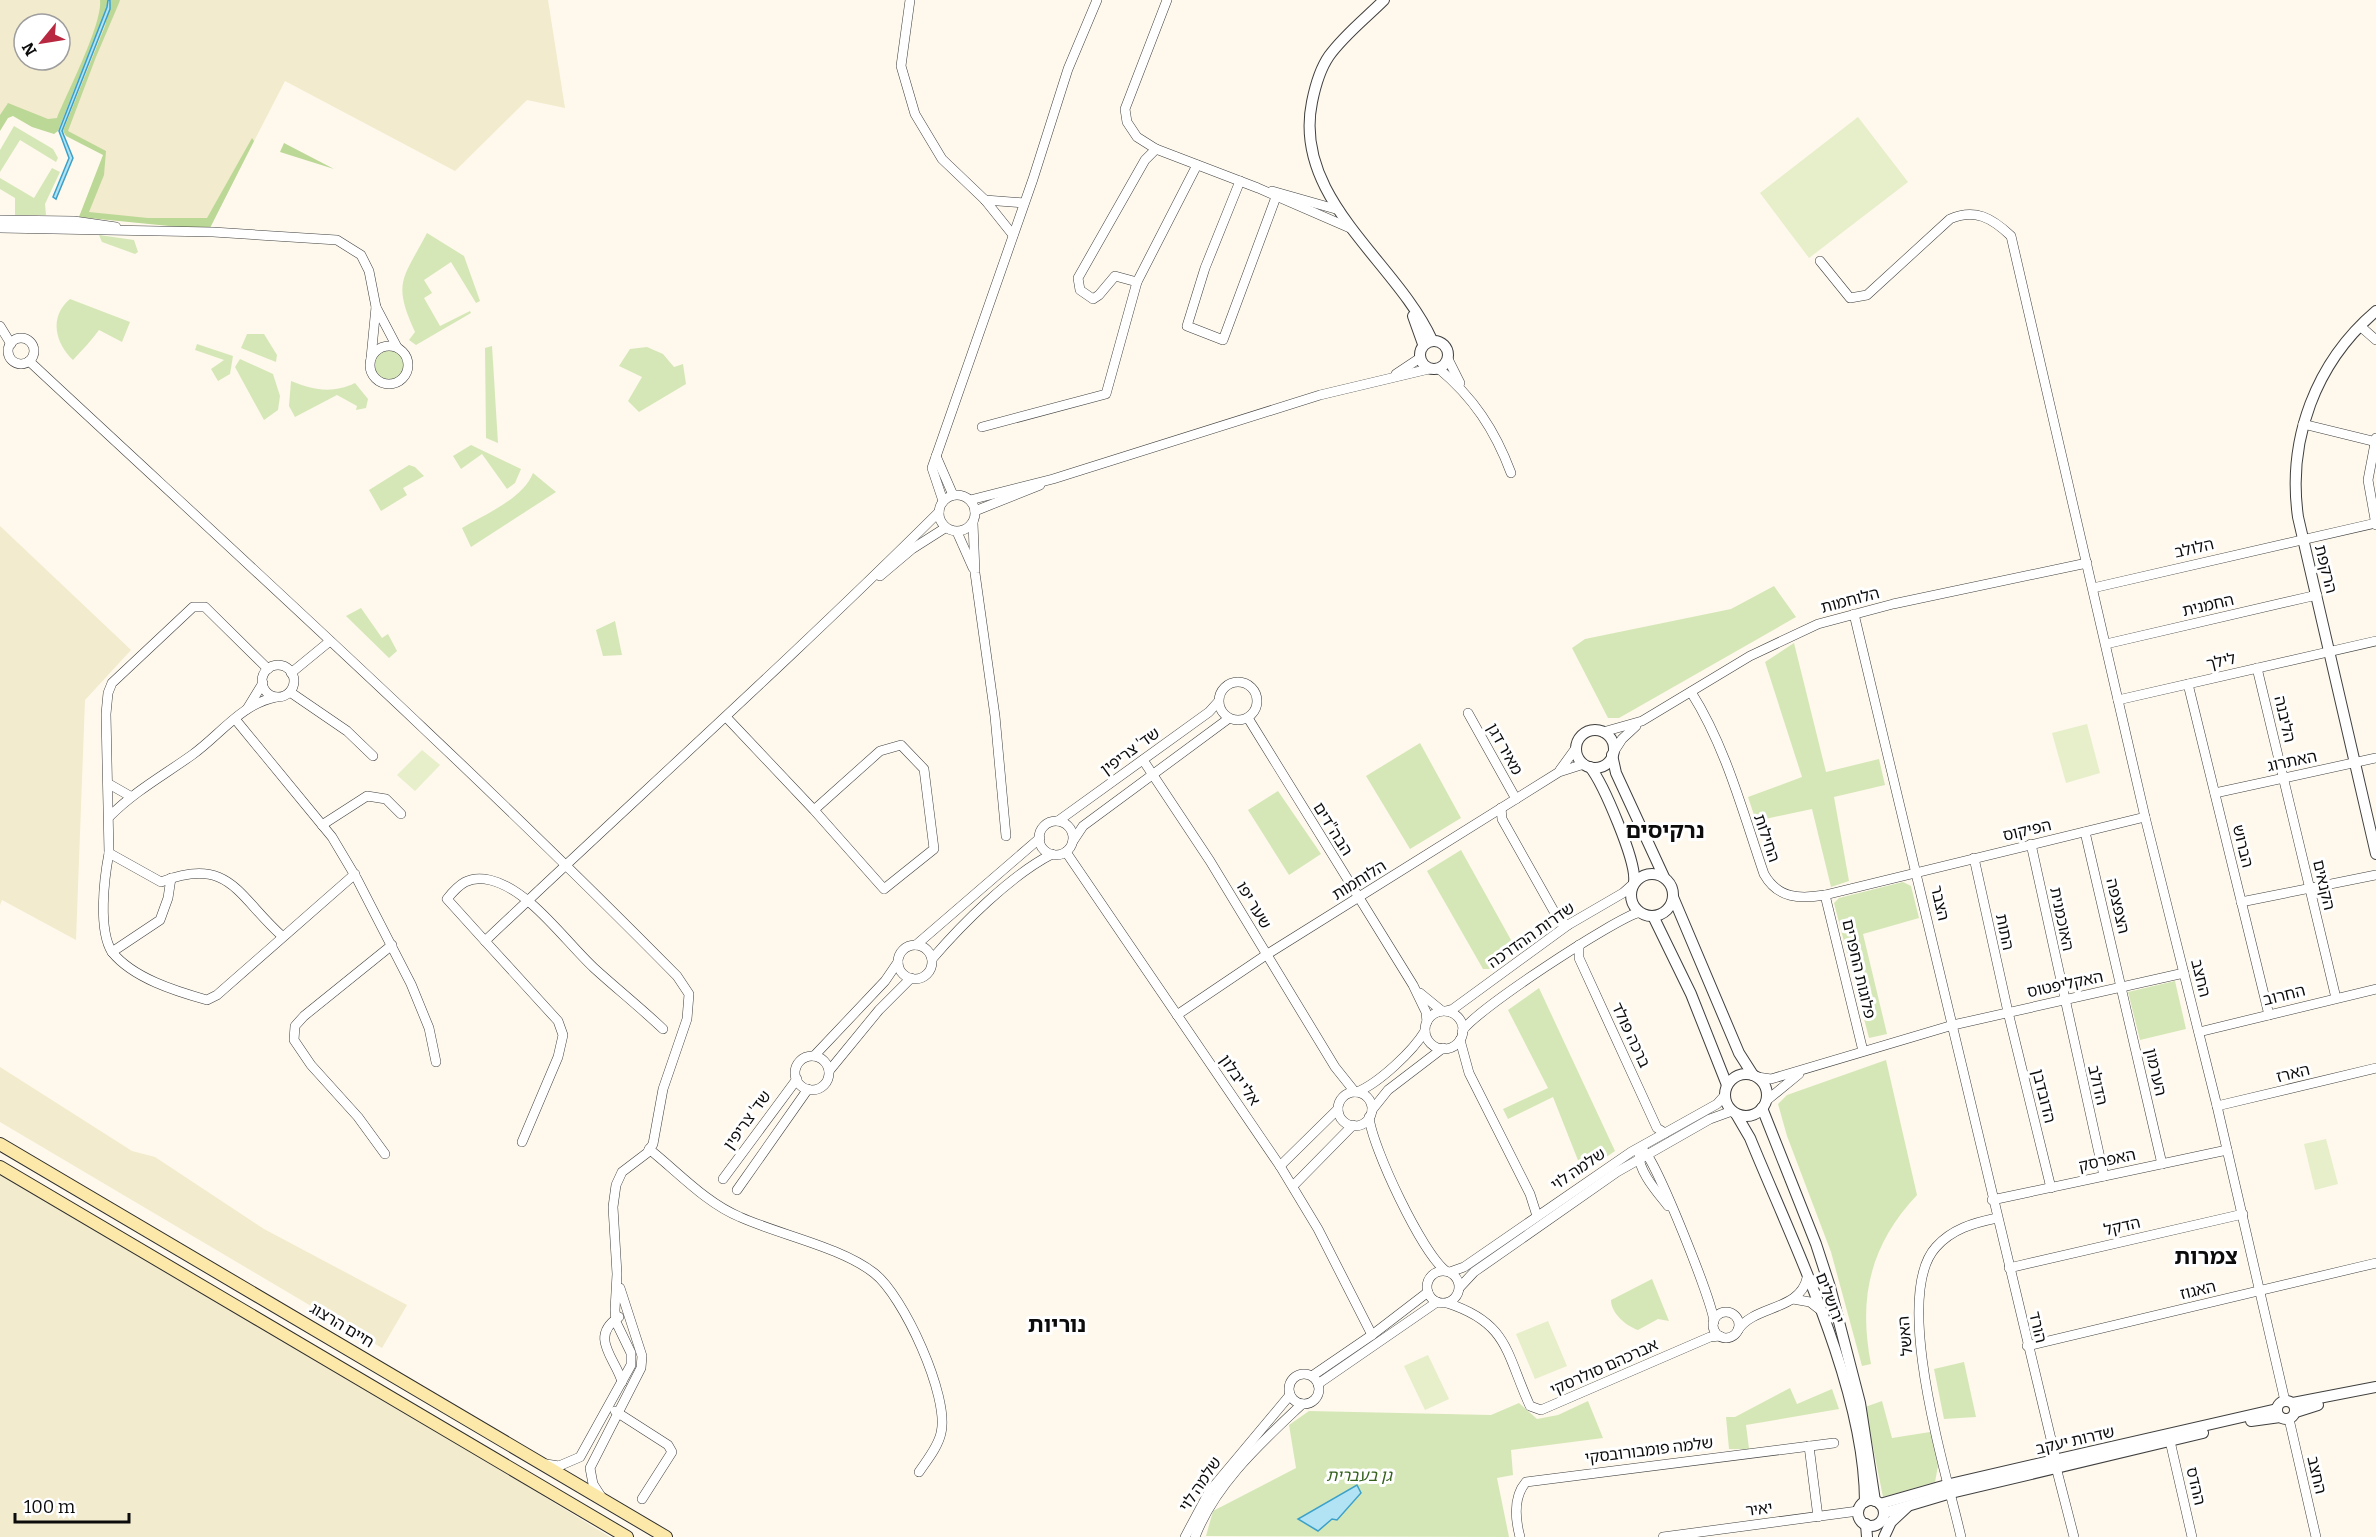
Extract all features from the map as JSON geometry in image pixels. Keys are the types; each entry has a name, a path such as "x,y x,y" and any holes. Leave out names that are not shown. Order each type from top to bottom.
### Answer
{"main road":[{"name":"חיים הרצוג","path":"0,1144 666,1537"},
{"path":"0,1167 627,1537"}],"street":[{"path":"910,0 901,66 915,114 942,159 985,200 1013,235"},
{"path":"485,941 565,864 727,718 939,512 943,501 932,468 1068,69 1097,0"},
{"path":"1167,0 1125,109 1127,122 1137,137 1156,149 1258,188 1352,229"},
{"path":"1384,0 1329,56 1315,86 1308,120 1314,163 1339,210 1401,294 1428,342"},
{"path":"1137,282 1115,276 1093,299 1080,290 1078,278 1144,160 1156,149"},
{"path":"982,427 1106,394 1137,282 1197,165"},
{"path":"1240,181 1205,268 1186,326 1223,340 1276,197"},
{"path":"1258,188 1339,210"},
{"path":"985,200 1024,203"},
{"name":"החצב","path":"1820,261 1850,298 1858,299 1867,295 1950,219 1962,214 1980,214 1997,223 2011,236 2145,818 2261,1290 2316,1537"},
{"path":"0,220 74,221 136,230"},
{"path":"0,228 86,232 136,230 337,240 354,249 366,263 376,307 397,347 406,355 409,366 405,377 395,384 377,380 370,369 376,307"},
{"name":"הרקפת","path":"2376,311 2360,326 2331,362 2303,424 2298,445 2294,485 2303,537 2376,854"},
{"path":"0,326 10,344 8,352 12,360 19,364 29,361 34,352 28,341 20,338 10,344"},
{"path":"2360,326 2376,340"},
{"path":"1394,376 1419,358 1428,342"},
{"path":"1428,342 1445,345 1448,358 1462,388 1481,411 1503,450 1511,473"},
{"path":"371,358 382,347 397,347"},
{"path":"1419,358 1462,388"},
{"path":"943,501 953,495 970,500 1053,479 1320,395 1434,368 1448,358"},
{"path":"29,361 330,640 565,864 677,976 689,993 687,1018 663,1089 650,1149 621,1172 616,1185 613,1207 616,1318 631,1353 631,1365 580,1457 559,1466 541,1463"},
{"path":"2303,424 2376,440 2368,480 2376,524"},
{"path":"936,456 953,495"},
{"path":"975,511 1053,479"},
{"path":"970,500 975,511 973,523 975,573 994,716 1006,836"},
{"path":"939,512 945,528"},
{"path":"861,590 929,537 945,528 957,532 973,523"},
{"name":"הלולב","path":"2093,588 2303,537 2376,524"},
{"path":"957,532 975,573"},
{"name":"הלוחמות","path":"1613,754 1622,739 1642,721 1750,656 1791,635 1854,614 2087,563"},
{"name":"החמנית","path":"2106,644 2317,596"},
{"path":"268,669 205,607 193,608 112,683 108,693 106,714 110,816 109,853 105,874 105,941 112,952 131,968 176,991 207,1000 217,995 355,874"},
{"name":"הצבר","path":"1854,614 1917,871 1992,1200"},
{"path":"291,673 330,640"},
{"name":"לילך","path":"2118,700 2376,640"},
{"path":"246,709 290,692 294,682 291,673 283,666 268,669"},
{"name":"הליבנה","path":"2257,668 2283,778"},
{"path":"110,816 130,796 194,754 246,709 263,683 268,669"},
{"path":"263,683 267,692 276,697"},
{"path":"1229,683 1247,684 1254,691 1257,700 1255,710 1248,718 1241,721 1228,719 1220,709 1218,702 1221,691 1229,683"},
{"name":"הברוש","path":"2188,684 2269,1015"},
{"path":"290,692 347,731 373,756"},
{"name":"החילות","path":"1691,692 1706,716 1716,740 1768,881 1779,891 1794,897 1825,895 1917,871"},
{"name":"שד' צריפין","path":"1058,821 1218,702"},
{"name":"מאיר דגן","path":"1468,712 1516,799"},
{"path":"727,718 814,810 884,890 934,849 924,769 901,745 880,751 814,810"},
{"name":"הבה\"דים","path":"1248,718 1413,985 1426,1012 1426,1026"},
{"path":"234,719 322,825 355,874 392,945 429,1028 436,1062"},
{"name":"שד' צריפין","path":"1073,841 1083,826 1228,719"},
{"name":"הלוחמות","path":"1604,732 1642,721"},
{"path":"1673,897 1666,911 1653,916 1640,912 1631,901 1634,883 1632,862 1599,782 1576,748 1585,733 1591,730 1604,732 1612,741 1616,773 1664,877 1671,885 1673,897 1739,1053 1766,1088 1764,1105"},
{"name":"הלוחמות","path":"1559,772 1576,748"},
{"path":"1587,766 1602,766 1613,754"},
{"name":"האתרוג","path":"2215,793 2376,758"},
{"name":"שער יפו","path":"1143,760 1210,861 1335,1067 1356,1092"},
{"name":"הלוחמות","path":"1177,1015 1266,955 1559,772 1587,766"},
{"name":"הקנאים","path":"2283,778 2336,998"},
{"path":"109,783 130,796"},
{"path":"322,825 367,796 386,799 401,814"},
{"path":"1501,808 1502,819 1560,922 1568,925"},
{"name":"הפיקוס","path":"1917,871 2145,818"},
{"path":"1058,821 1071,830 1073,841 1066,852 1052,854 1039,861 976,913 932,959 926,974 911,978 879,1010 829,1071 824,1086 808,1089 796,1079 799,1063 814,1056 885,981 906,948 916,945 1040,838 1043,828 1058,821"},
{"name":"הצפצפה","path":"2085,832 2122,988"},
{"path":"1040,838 1043,848 1052,854"},
{"name":"האוכמנית","path":"2031,844 2064,1000"},
{"name":"אלי יבלון","path":"1066,852 1293,1186 1318,1229 1372,1335"},
{"path":"109,853 161,882 185,873 216,875 237,887 282,936"},
{"name":"התות","path":"1974,858 2008,1012"},
{"path":"1634,883 1648,873 1664,877"},
{"path":"2241,902 2376,875"},
{"path":"112,952 160,920 168,898 171,878"},
{"path":"522,1142 558,1057 563,1035 558,1022 447,899 459,884 478,878 492,880 528,900 594,968 663,1029"},
{"name":"שדרות ההדרכה","path":"1444,1011 1453,1009 1568,925 1623,893 1634,883"},
{"name":"פלוגות החפרים","path":"1825,895 1863,1051"},
{"path":"1293,1186 1354,1125 1361,1124 1371,1114 1388,1090 1461,1036 1468,1024 1486,1009 1579,945 1624,917 1640,912"},
{"path":"1653,916 1691,994 1734,1112 1749,1116 1764,1105 1777,1090 1806,1070"},
{"path":"385,1154 358,1117 311,1065 294,1040 295,1026 304,1016 392,945"},
{"path":"916,945 926,949 932,959"},
{"name":"ברכה פולד","path":"1579,945 1579,958 1657,1128 1665,1133"},
{"path":"898,962 902,972 911,978"},
{"name":"האקליפטוס","path":"1953,1025 2184,973"},
{"name":"הבה\"דים","path":"1413,985 1444,1011"},
{"name":"הערמון","path":"2122,988 2162,1164"},
{"name":"החרוב","path":"2199,1032 2376,989"},
{"name":"הדולב","path":"2064,1000 2104,1176"},
{"path":"1280,1166 1338,1109 1341,1098 1368,1086 1413,1049 1432,1015 1444,1011 1458,1017 1469,1073 1541,1213"},
{"name":"הדובדבן","path":"2008,1012 2051,1188"},
{"path":"1726,1090 1741,1074 1771,1079 1953,1025"},
{"path":"1426,1026 1430,1042 1445,1048 1469,1073"},
{"path":"814,1056 824,1061 829,1071"},
{"name":"שער יפו","path":"1335,1067 1342,1089 1341,1098"},
{"name":"הארז","path":"2217,1106 2376,1068"},
{"name":"שד' צריפין","path":"723,1179 796,1079"},
{"name":"שד' צריפין","path":"737,1190 808,1089"},
{"name":"שלמה לוי","path":"1460,1287 1483,1265 1642,1154 1665,1133 1718,1104 1726,1090"},
{"path":"1356,1092 1368,1097 1382,1159"},
{"name":"ירושלים","path":"1764,1105 1833,1295 1864,1423 1872,1506"},
{"path":"1315,1380 1457,1295 1460,1287 1456,1276 1432,1258 1382,1159 1365,1134 1354,1125 1342,1120 1338,1109"},
{"name":"שלמה לוי","path":"1448,1272 1464,1267 1541,1213 1642,1154 1710,1119 1734,1112"},
{"name":"ירושלים","path":"1734,1112 1750,1138 1819,1309 1851,1405 1872,1506"},
{"path":"650,1149 707,1197 737,1216 839,1254 860,1264 886,1284 915,1332 941,1411 942,1431 933,1451 919,1472"},
{"name":"האפרסק","path":"1992,1200 2227,1150"},
{"path":"1642,1154 1678,1221 1708,1296 1715,1330 1720,1336 1732,1336 1768,1310 1793,1299 1803,1290 1807,1278"},
{"name":"הורד","path":"1992,1200 2074,1537"},
{"name":"הדקל","path":"2009,1268 2243,1214"},
{"name":"האשל","path":"1961,1537 1924,1374 1917,1297 1924,1268 1934,1248 1954,1231 1996,1218"},
{"path":"1315,1380 1428,1292 1430,1279 1423,1242"},
{"name":"האגוז","path":"2027,1346 2376,1263"},
{"path":"1430,1279 1437,1272 1448,1272"},
{"path":"604,1501 593,1484 590,1468 641,1368 642,1356 627,1315 616,1274"},
{"path":"1428,1292 1442,1302"},
{"path":"1708,1296 1739,1322 1738,1330"},
{"path":"1793,1299 1810,1302 1819,1309"},
{"name":"אברכהם סולרסקי","path":"1442,1302 1476,1316 1496,1330 1530,1406 1541,1410 1710,1337 1720,1336"},
{"path":"1714,1322 1729,1313 1768,1310"},
{"path":"622,1382 604,1346 608,1331 616,1318 627,1315"},
{"path":"1303,1374 1315,1380 1316,1399 1302,1404 1290,1395 1289,1385 1294,1377 1303,1374"},
{"name":"שדרות יעקב","path":"1872,1506 2376,1387"},
{"name":"שדרות יעקב","path":"2056,1463 2170,1441 2286,1410 2376,1394"},
{"name":"שלמה לוי","path":"1185,1537 1209,1492 1290,1395"},
{"name":"שלמה לוי","path":"1195,1537 1209,1509 1250,1455 1302,1404"},
{"path":"608,1407 668,1445 672,1452 642,1499"},
{"name":"ההדס","path":"2170,1441 2192,1537"},
{"name":"שלמה פומבורובסקי","path":"1520,1537 1516,1506 1519,1490 1526,1482 1834,1443"},
{"path":"1809,1446 1818,1517"},
{"name":"שדרות יעקב","path":"1872,1506 1913,1502 1950,1489"},
{"path":"1884,1537 1890,1522 1913,1502"},
{"path":"1872,1506 1859,1518 1871,1524 1878,1537"},
{"path":"1867,1537 1871,1524 1872,1506"},
{"name":"יאיר","path":"1664,1537 1818,1517 1872,1506"}],"shaded area":[{"path":"0,0 548,0 565,108 527,100 455,171 285,81 209,229 79,217 104,154 7,104 0,118"},
{"path":"0,526 131,650 85,700 76,940 2,900 0,905"},
{"path":"0,1067 132,1151 155,1157 264,1229 407,1305 382,1348 0,1122"},
{"path":"0,1174 370,1390 610,1537 0,1537"}],"green space":[{"path":"100,0 107,0 107,7 58,131 54,134 32,127 13,116 8,118 0,131 0,115 8,103 48,119 57,118 96,25"},
{"path":"111,0 120,0 68,131 106,151 104,175 89,212 148,218 207,218 252,138 254,141 209,230 79,217 103,155 66,136 63,131 105,26"},
{"path":"1858,117 1908,182 1809,258 1760,193"},
{"path":"14,126 53,149 58,158 56,162 20,140 0,172 0,150"},
{"path":"284,143 334,169 280,152"},
{"path":"52,168 60,172 45,204 46,215 15,215 15,198 0,189 0,178 34,198"},
{"path":"427,233 464,256 480,301 476,303 451,262 424,280 432,293 424,298 440,326 470,311 471,313 416,345 409,340 415,332 402,291 407,271"},
{"path":"99,235 134,240 138,252 135,254 102,242"},
{"path":"70,299 130,322 122,342 99,330 73,360 62,346 57,330 59,314"},
{"path":"247,334 264,334 277,355 276,362 241,348"},
{"path":"197,344 233,356 230,374 218,381 211,369 224,360 195,350"},
{"path":"492,346 498,443 486,438 485,348"},
{"path":"390,347 403,352 408,365 403,378 390,383 377,378 372,365 377,352"},
{"path":"647,347 663,354 674,367 683,364 686,384 639,412 628,401 642,377 619,366 630,349"},
{"path":"240,359 273,374 280,396 278,410 264,420 235,367"},
{"path":"291,381 323,390 338,389 355,383 368,399 366,408 356,410 357,406 337,395 295,417 289,406"},
{"path":"471,445 521,469 515,483 507,489 482,454 461,469 453,456"},
{"path":"409,465 415,467 424,476 403,488 407,495 381,511 369,490"},
{"path":"533,473 556,492 471,547 462,528 512,498 521,491"},
{"path":"1774,586 1796,617 1619,718 1608,718 1572,648 1585,639 1731,609"},
{"path":"361,608 382,638 388,634 397,651 389,658 346,616"},
{"path":"615,621 622,655 603,656 596,630"},
{"path":"1794,643 1826,772 1879,759 1885,785 1834,797 1849,881 1831,887 1812,809 1756,821 1748,797 1802,777 1765,662"},
{"path":"2087,724 2100,773 2066,783 2052,733"},
{"path":"1420,743 1461,818 1410,849 1366,776"},
{"path":"422,750 440,765 415,791 397,775"},
{"path":"1278,791 1321,854 1289,875 1248,810"},
{"path":"1461,850 1516,949 1489,969 1483,969 1427,871"},
{"path":"1903,882 1911,886 1919,918 1863,934 1887,1034 1869,1038 1834,903 1839,898"},
{"path":"2175,981 2186,1029 2140,1040 2128,992"},
{"path":"1539,988 1615,1151 1583,1173 1553,1097 1508,1119 1503,1109 1548,1088 1508,1010"},
{"path":"1886,1060 1917,1195 1888,1233 1878,1253 1867,1295 1867,1340 1871,1364 1862,1366 1831,1252 1787,1136 1778,1104 1787,1095"},
{"path":"2326,1139 2338,1184 2315,1190 2304,1144"},
{"path":"1652,1279 1669,1321 1658,1319 1638,1330 1620,1318 1611,1300"},
{"path":"1548,1321 1567,1366 1535,1379 1516,1334"},
{"path":"1428,1355 1449,1399 1425,1410 1404,1366"},
{"path":"1964,1362 1976,1417 1944,1419 1934,1369"},
{"path":"1790,1388 1797,1404 1832,1389 1839,1409 1746,1425 1749,1449 1729,1449 1726,1417 1735,1417"},
{"name":"גן בעברית","path":"1588,1401 1603,1438 1511,1450 1513,1475 1497,1478 1509,1537 1206,1536 1213,1511 1296,1468 1289,1425 1309,1411 1491,1415 1519,1403 1537,1419 1558,1415"},
{"path":"1882,1401 1892,1438 1930,1432 1938,1466 1935,1482 1883,1497 1865,1407"}],"water":[{"path":"108,0 110,0 110,9 62,131 73,158 56,199 53,197 69,158 59,131"},
{"path":"1357,1485 1361,1493 1337,1520 1332,1519 1318,1531 1298,1519"}],"district":[{"name":"נרקיסים","path":"1665,830"},
{"name":"צמרות","path":"2206,1256"},
{"name":"נוריות","path":"1057,1324"}]}
